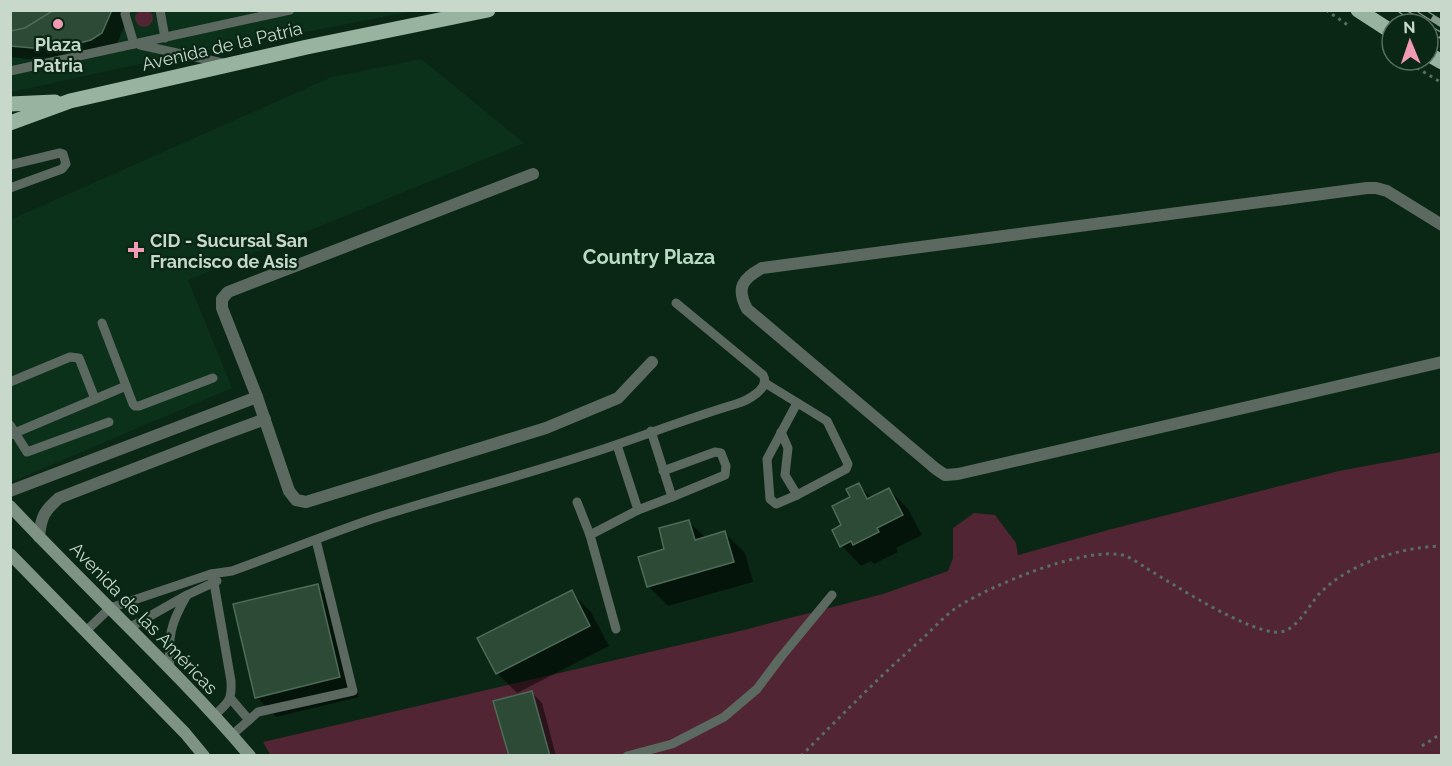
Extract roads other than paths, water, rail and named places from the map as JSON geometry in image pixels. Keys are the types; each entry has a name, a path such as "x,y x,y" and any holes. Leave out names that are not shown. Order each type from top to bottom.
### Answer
{"main road":[{"name":"Avenida de la Patria","path":"10,123 70,101 230,64 488,10"},
{"path":"1358,10 1380,24"},
{"name":"Avenida de la Patria","path":"10,104 70,101"},
{"name":"Avenida de las Américas","path":"10,506 170,670 250,756"},
{"path":"10,554 185,733 204,756"}],"street":[{"path":"533,174 228,292 222,299 222,308 257,397 289,491 296,500 306,502 546,428 618,398 652,362"},
{"path":"1442,225 1387,191 1367,188 762,268 750,275 742,285 741,297 747,309 945,475 1442,362"},
{"path":"10,491 257,397"},
{"path":"39,537 40,524 47,509 59,498 265,419"},
{"path":"150,438 158,459"}],"lane":[{"path":"126,10 125,14 134,44"},
{"path":"160,10 165,38"},
{"path":"10,71 165,38 266,13 290,10"},
{"path":"414,25 447,10"},
{"path":"134,44 230,64"},
{"path":"10,165 60,153 63,154 66,164 62,169 10,188"},
{"path":"86,631 110,609 212,578 371,520 617,445 651,431 747,400 758,392 765,383 766,379 763,375 676,303"},
{"path":"102,323 135,406 213,378"},
{"path":"10,382 70,357 79,358 95,399"},
{"path":"765,383 797,402 827,421 848,464 846,469 776,504 770,499 767,459 797,402"},
{"path":"109,422 27,452 12,431 126,386"},
{"path":"651,431 672,496"},
{"path":"781,432 788,448 785,475 797,495"},
{"path":"617,445 638,510"},
{"path":"590,536 638,510 725,475 726,466 721,453 715,452 663,471"},
{"path":"577,502 590,536 616,629"},
{"path":"232,735 258,712 353,692 316,540"},
{"path":"129,628 212,578"},
{"path":"212,578 231,681 231,699 249,720"},
{"path":"170,670 171,630 187,595"},
{"path":"627,756 672,744 724,717 757,688 832,595"},
{"path":"214,716 231,699"}],"railway":[{"path":"1420,10 1442,24"}],"place":[{"name":"Plaza Patria","path":"58,24"},
{"name":"CID - Sucursal San Francisco de Asis","path":"136,250"}],"district":[{"name":"Country Plaza","path":"649,257"}]}
